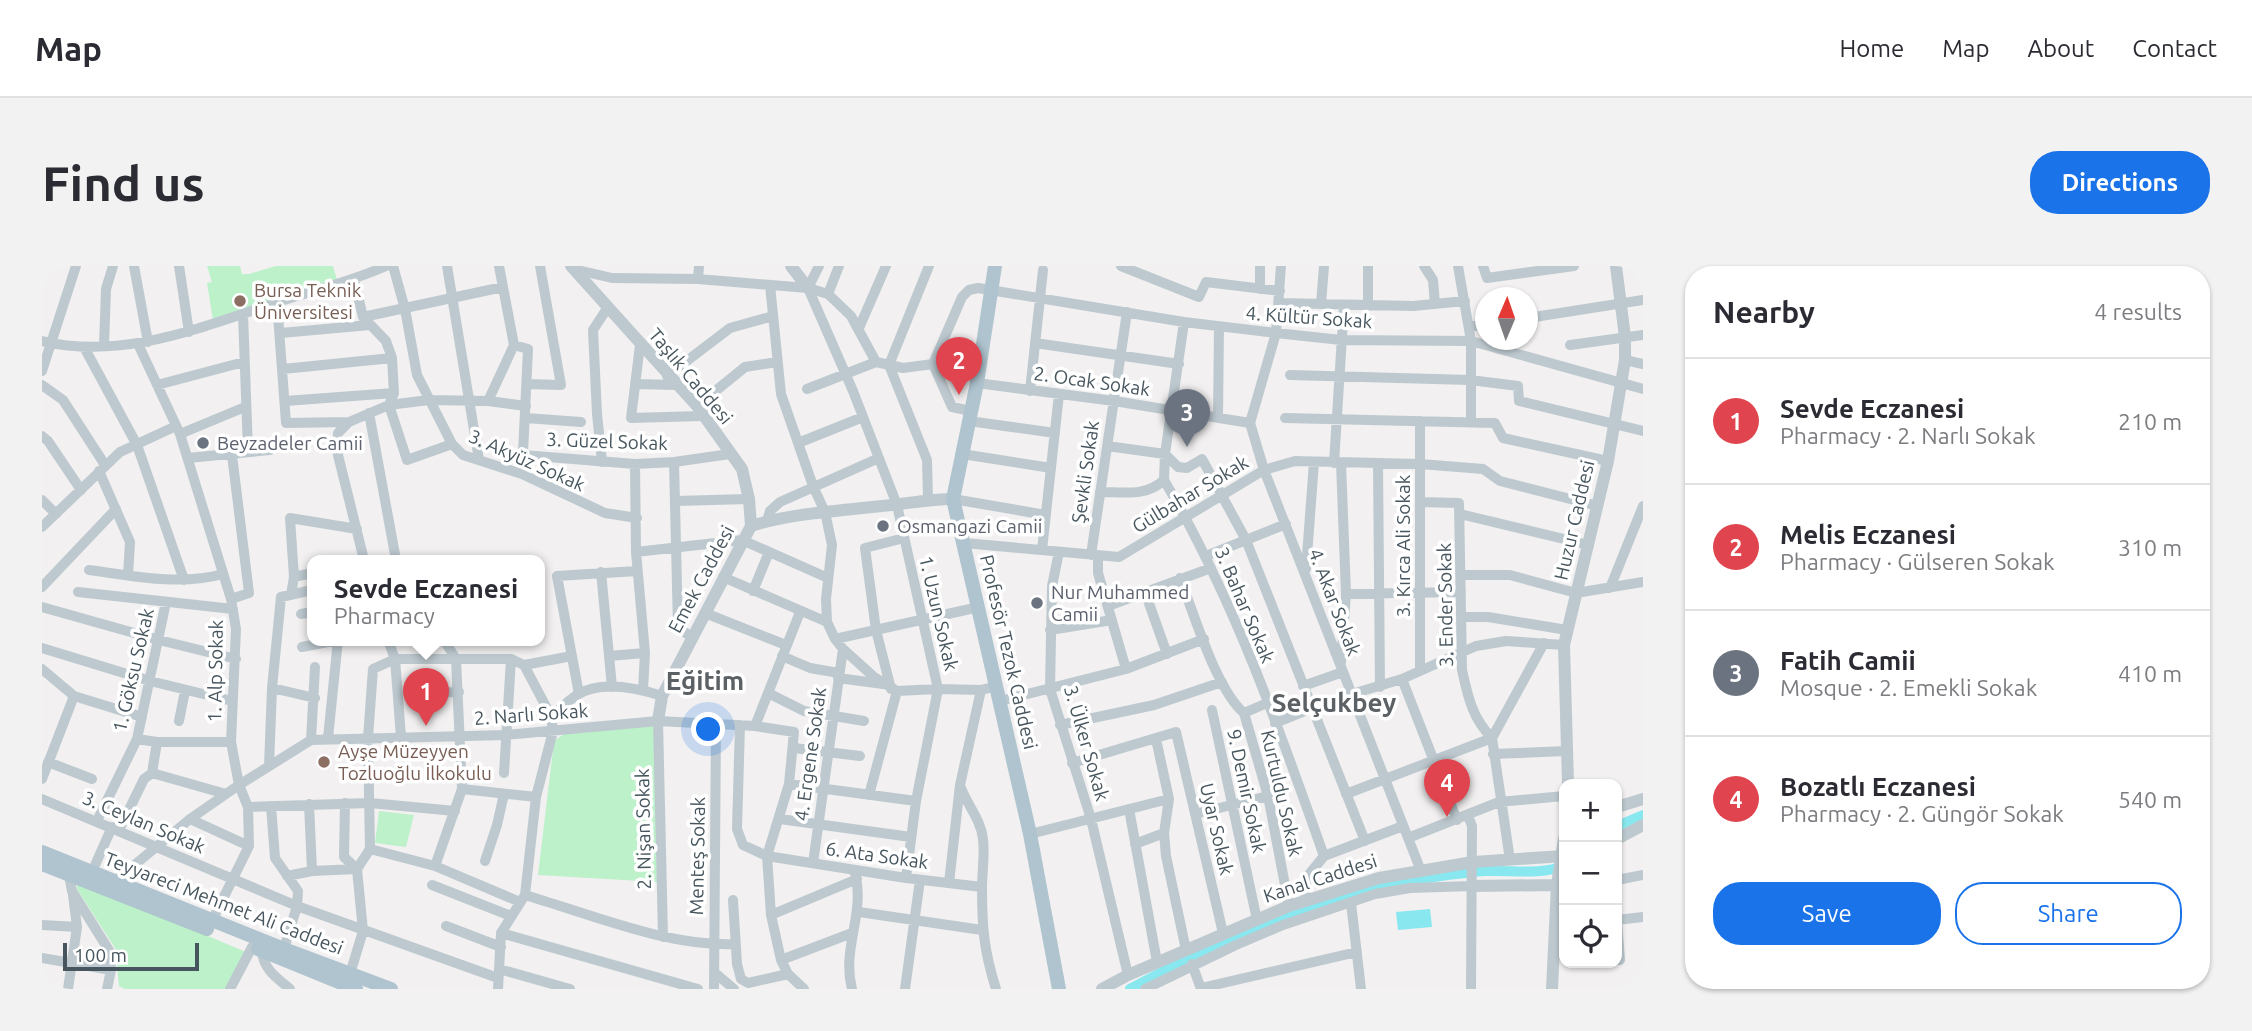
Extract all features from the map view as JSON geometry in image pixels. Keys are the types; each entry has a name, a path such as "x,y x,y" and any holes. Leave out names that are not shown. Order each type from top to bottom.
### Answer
{"main road":[{"name":"Profesör Tezok Caddesi","path":"995,266 977,383 953,499 1030,834 1056,963"},
{"name":"Teyyareci Mehmet Ali Caddesi","path":"42,852 212,921 391,989"},
{"name":"Teyyareci Mehmet Ali Caddesi","path":"42,864 356,989"},
{"path":"1056,963 1059,989"},
{"path":"1056,963 1065,989"}],"street":[{"path":"42,371 47,342 76,266"},
{"path":"104,346 106,289 113,266"},
{"name":"1. Alp Sokak","path":"134,266 143,343 157,385 188,458 232,604 236,629 231,742 239,785 248,807 249,846 212,921"},
{"path":"179,266 189,332"},
{"path":"47,342 84,348 143,343 189,332 277,302 354,281 386,266"},
{"name":"3. Akyüz Sokak","path":"393,266 405,309 417,375 452,444 463,455 522,474 606,513 637,519"},
{"path":"447,266 479,460"},
{"path":"488,401 514,345 499,266"},
{"path":"527,384 561,385 540,266"},
{"path":"698,279 699,266"},
{"path":"791,266 808,288"},
{"path":"808,288 819,266"},
{"path":"828,294 839,266"},
{"path":"859,328 886,266"},
{"path":"928,499 927,460 889,365 929,266"},
{"path":"1121,266 1146,271 1199,297 1206,282 1280,291"},
{"path":"1260,266 1260,289"},
{"path":"1250,423 1276,333 1282,266"},
{"path":"1321,304 1324,266"},
{"path":"1368,266 1368,306"},
{"path":"1424,266 1433,280 1435,304"},
{"path":"1458,266 1471,341 1471,422"},
{"path":"1483,266 1487,278 1574,266"},
{"name":"Huzur Caddesi","path":"1568,779 1564,645 1608,461 1625,360 1625,337 1616,266"},
{"path":"574,268 612,278 698,279 808,288 828,294 851,316 876,362 902,368 933,364"},
{"name":"Taşlık Caddesi","path":"574,268 700,411 742,469 749,499 751,526"},
{"path":"1030,391 1043,270"},
{"path":"354,281 367,321 386,341 392,358 394,393 389,405 407,460 452,444"},
{"path":"770,285 781,394 813,486 825,512 832,545 827,622 843,649 890,688"},
{"path":"281,333 367,321 405,309 503,288"},
{"name":"1. Uzun Sokak","path":"808,288 863,416 897,505 938,689 916,801 906,878"},
{"path":"992,289 969,290 962,298 933,364 952,407 970,416 1055,433"},
{"name":"4. Kültür Sokak","path":"992,289 1219,327 1341,340 1471,341 1643,389"},
{"path":"1538,316 1643,300"},
{"path":"1280,303 1368,306 1465,301"},
{"path":"277,302 286,423 348,422 389,405 429,400 488,401 526,407"},
{"path":"1303,686 1342,668 1346,594 1336,420 1344,304"},
{"path":"602,462 593,330 608,307"},
{"name":"Şevkli Sokak","path":"1126,669 1094,555 1100,492 1127,312"},
{"path":"243,314 248,451"},
{"path":"635,384 671,380 730,328 773,316"},
{"path":"1100,492 1146,492 1155,489 1164,480 1165,454 1184,322"},
{"path":"1469,327 1475,326"},
{"path":"1219,327 1219,418"},
{"path":"1570,345 1643,335"},
{"path":"1035,343 1179,364"},
{"path":"514,345 528,349 522,474"},
{"path":"640,345 631,418 700,411 746,367 777,362"},
{"path":"84,348 137,445 184,580"},
{"path":"283,369 392,358"},
{"path":"1625,360 1643,364"},
{"path":"157,385 244,362"},
{"path":"807,389 876,362"},
{"path":"1290,375 1470,380 1518,386 1519,401 1643,431"},
{"name":"2. Ocak Sokak","path":"977,383 1250,423"},
{"path":"42,385 63,400 102,468 130,542 128,575"},
{"path":"285,401 394,393"},
{"path":"1042,550 1059,394"},
{"path":"42,527 120,453 245,407"},
{"path":"369,413 395,555"},
{"path":"798,443 863,416"},
{"path":"526,418 581,422"},
{"path":"1284,418 1495,423 1503,438 1608,461"},
{"name":"3. Kırca Ali Sokak","path":"1420,421 1420,671"},
{"path":"348,422 338,433 337,451 364,555"},
{"name":"4. Akar Sokak","path":"1250,423 1264,470 1421,871"},
{"path":"42,436 81,490"},
{"path":"1107,446 1165,454 1178,467 1187,468 1202,459 1246,540 1365,841"},
{"path":"188,458 270,450"},
{"name":"3. Güzel Sokak","path":"523,455 635,464 730,454"},
{"path":"962,454 1051,468"},
{"path":"78,592 166,602 232,604 249,593 232,455"},
{"path":"767,521 776,504 879,458"},
{"path":"674,461 678,628 692,637"},
{"name":"Gülbahar Sokak","path":"964,543 1119,557 1264,470 1295,461 1420,464 1483,470 1500,481 1598,506"},
{"path":"1306,575 1314,462"},
{"path":"1378,463 1380,687"},
{"path":"635,464 636,552 645,653 643,690"},
{"name":"3. Bahar Sokak","path":"1164,480 1206,556 1239,631 1324,856"},
{"path":"675,501 749,499"},
{"name":"Emek Caddesi","path":"658,721 662,696 751,526 825,512 928,499 953,499"},
{"path":"953,499 1046,515"},
{"path":"42,500 56,514"},
{"path":"1420,502 1459,503 1460,514 1588,545"},
{"path":"1610,588 1643,506"},
{"path":"42,587 116,509"},
{"name":"3. Ender Sokak","path":"1460,514 1462,670 1468,697 1479,725 1492,738"},
{"path":"269,766 272,688 286,596 294,578 290,518 357,529"},
{"path":"1206,556 1286,524"},
{"path":"869,795 890,688 876,630 865,548 904,538"},
{"path":"636,552 742,540 828,578"},
{"path":"753,591 769,552"},
{"name":"3. Ülker Sokak","path":"1059,552 1052,586 1051,689 1091,819 1128,975"},
{"path":"1108,606 1211,568"},
{"path":"89,570 184,580 205,579 223,574"},
{"path":"579,694 557,576 637,570"},
{"path":"601,572 612,687"},
{"path":"294,578 307,574"},
{"path":"1462,575 1510,575 1576,593 1643,582"},
{"path":"723,577 827,622"},
{"path":"1180,578 1222,682 1233,704 1244,713"},
{"path":"286,596 307,591"},
{"path":"1145,592 1167,654"},
{"path":"1346,594 1461,592"},
{"name":"1. Göksu Sokak","path":"97,821 137,739 166,602"},
{"path":"42,607 236,659"},
{"path":"835,639 978,607"},
{"path":"755,726 800,612"},
{"path":"705,613 786,645"},
{"path":"1462,617 1488,617 1567,630"},
{"path":"1050,630 1112,620"},
{"path":"782,656 810,668 890,688 998,693 1051,689 1126,669 1204,639"},
{"path":"1352,694 1402,679 1476,646 1506,641 1564,645"},
{"path":"1510,860 1506,825 1499,802 1492,738 1544,643"},
{"path":"302,647 307,646"},
{"path":"328,738 337,646"},
{"path":"390,646 395,659 401,737"},
{"path":"435,866 463,789 456,659 448,646"},
{"path":"42,648 185,691 232,701"},
{"name":"4. Ergene Sokak","path":"813,863 843,649"},
{"path":"609,656 645,653"},
{"path":"350,974 363,931 357,869 370,849 368,737 373,669 395,659 511,659 524,665 572,656"},
{"path":"504,773 511,659"},
{"path":"499,978 501,933 523,898 536,797 553,731 551,716 524,665"},
{"path":"311,740 315,667"},
{"path":"43,674 74,696 142,717"},
{"path":"1402,679 1457,820"},
{"path":"1060,725 1154,705 1222,682"},
{"path":"551,716 579,694 594,689 612,687 643,690 662,696"},
{"path":"272,688 314,698"},
{"path":"179,721 185,691"},
{"path":"949,883 960,786 981,691"},
{"path":"431,693 459,692"},
{"path":"768,693 804,710 833,717 864,720"},
{"path":"42,779 74,696"},
{"name":"Kurtuldu Sokak","path":"1267,703 1244,713 1268,796 1289,906"},
{"path":"1275,723 1312,708"},
{"name":"9. Demir Sokak","path":"1212,710 1257,920"},
{"name":"2. Narlı Sokak","path":"115,881 190,819 311,740 506,735 658,721 755,726 794,732 794,748"},
{"name":"2. Nişan Sokak","path":"658,721 663,937"},
{"name":"Menteş Sokak","path":"714,989 716,723"},
{"path":"740,725 737,829 743,845 767,856"},
{"name":"Uyar Sokak","path":"1156,739 1177,732 1223,933"},
{"path":"1346,794 1492,738"},
{"path":"137,739 157,742 231,742"},
{"path":"1072,763 1156,739 1169,799 1164,833 1166,856 1186,950"},
{"path":"92,872 144,779 152,773 157,742"},
{"path":"804,989 788,974 781,960 771,915 767,856 789,784 794,748 860,756"},
{"path":"1493,754 1567,751"},
{"path":"48,762 92,779"},
{"path":"152,773 226,794"},
{"path":"789,784 916,801"},
{"path":"960,786 965,801 978,820 983,839 982,930 985,955 996,989"},
{"path":"463,789 536,797"},
{"path":"485,861 504,793"},
{"path":"1195,814 1268,796"},
{"path":"1408,838 1499,802 1559,796"},
{"name":"3. Ceylan Sokak","path":"42,799 363,931 499,978 570,989"},
{"path":"1030,834 1169,799"},
{"path":"1622,805 1643,799"},
{"path":"345,803 344,857 357,869"},
{"path":"248,807 370,803 454,811"},
{"path":"309,804 312,872"},
{"path":"271,806 275,858 298,891 297,906 284,949"},
{"path":"1129,809 1157,962"},
{"path":"1468,816 1472,826 1471,989"},
{"path":"190,819 249,846"},
{"path":"780,819 911,837"},
{"path":"1305,901 1307,877 1324,856 1403,825"},
{"path":"1622,837 1643,827"},
{"path":"1135,844 1164,833"},
{"path":"370,849 435,866 523,898 663,937 713,945 735,944"},
{"name":"6. Ata Sokak","path":"767,856 813,863 855,875 982,887"},
{"name":"Kanal Caddesi","path":"1102,989 1157,962 1289,906 1379,878 1472,862 1559,857"},
{"path":"287,876 357,869"},
{"path":"68,989 77,927 69,875"},
{"path":"771,915 855,875 859,912 852,933 847,971 852,989"},
{"path":"1622,879 1643,875"},
{"path":"905,989 920,880"},
{"name":"Kanal Caddesi","path":"1145,989 1192,964 1283,925 1376,894 1410,888 1559,881"},
{"path":"432,885 511,916"},
{"path":"72,891 110,952 111,970 107,989"},
{"path":"733,900 735,944 741,979 748,983 764,984 788,974"},
{"path":"1351,903 1361,989"},
{"path":"859,912 982,930"},
{"path":"1622,920 1643,917"},
{"path":"42,925 77,927"},
{"path":"446,926 501,947"},
{"path":"501,933 698,989"},
{"path":"781,960 852,933"},
{"path":"230,989 257,949 271,973 290,989"},
{"path":"1192,964 1201,988 1357,952"},
{"path":"42,958 111,970"},
{"path":"1552,989 1559,963"},
{"path":"714,972 734,989"}],"green space":[{"name":"Bursa Teknik Üniversitesi","path":"207,266 240,266 242,274 249,274 276,266 333,266 337,280 213,320 207,283 212,282"},
{"path":"654,725 657,882 538,875 554,741 567,732"},
{"path":"379,811 414,815 406,847 375,843"},
{"path":"77,881 246,952 226,989 125,989 119,986 115,948 77,889"}],"water":[{"path":"1430,909 1432,927 1398,930 1396,912"}],"waterway":[{"path":"1622,824 1643,815"},
{"path":"1130,989 1195,955 1264,924 1370,888 1485,871 1536,871 1559,868"}],"place":[{"name":"Bursa Teknik Üniversitesi","path":"240,301"},
{"name":"Melis Eczanesi","path":"959,395"},
{"name":"Beyzadeler Camii","path":"203,443"},
{"name":"Fatih Camii","path":"1187,447"},
{"name":"Osmangazi Camii","path":"883,526"},
{"name":"Nur Muhammed Camii","path":"1037,603"},
{"name":"Sevde Eczanesi","path":"426,726"},
{"name":"Ayşe Müzeyyen Tozluoğlu İlkokulu","path":"324,762"},
{"name":"Bozatlı Eczanesi","path":"1447,817"}],"district":[{"name":"Eğitim","path":"705,680"},
{"name":"Selçukbey","path":"1334,702"}]}
